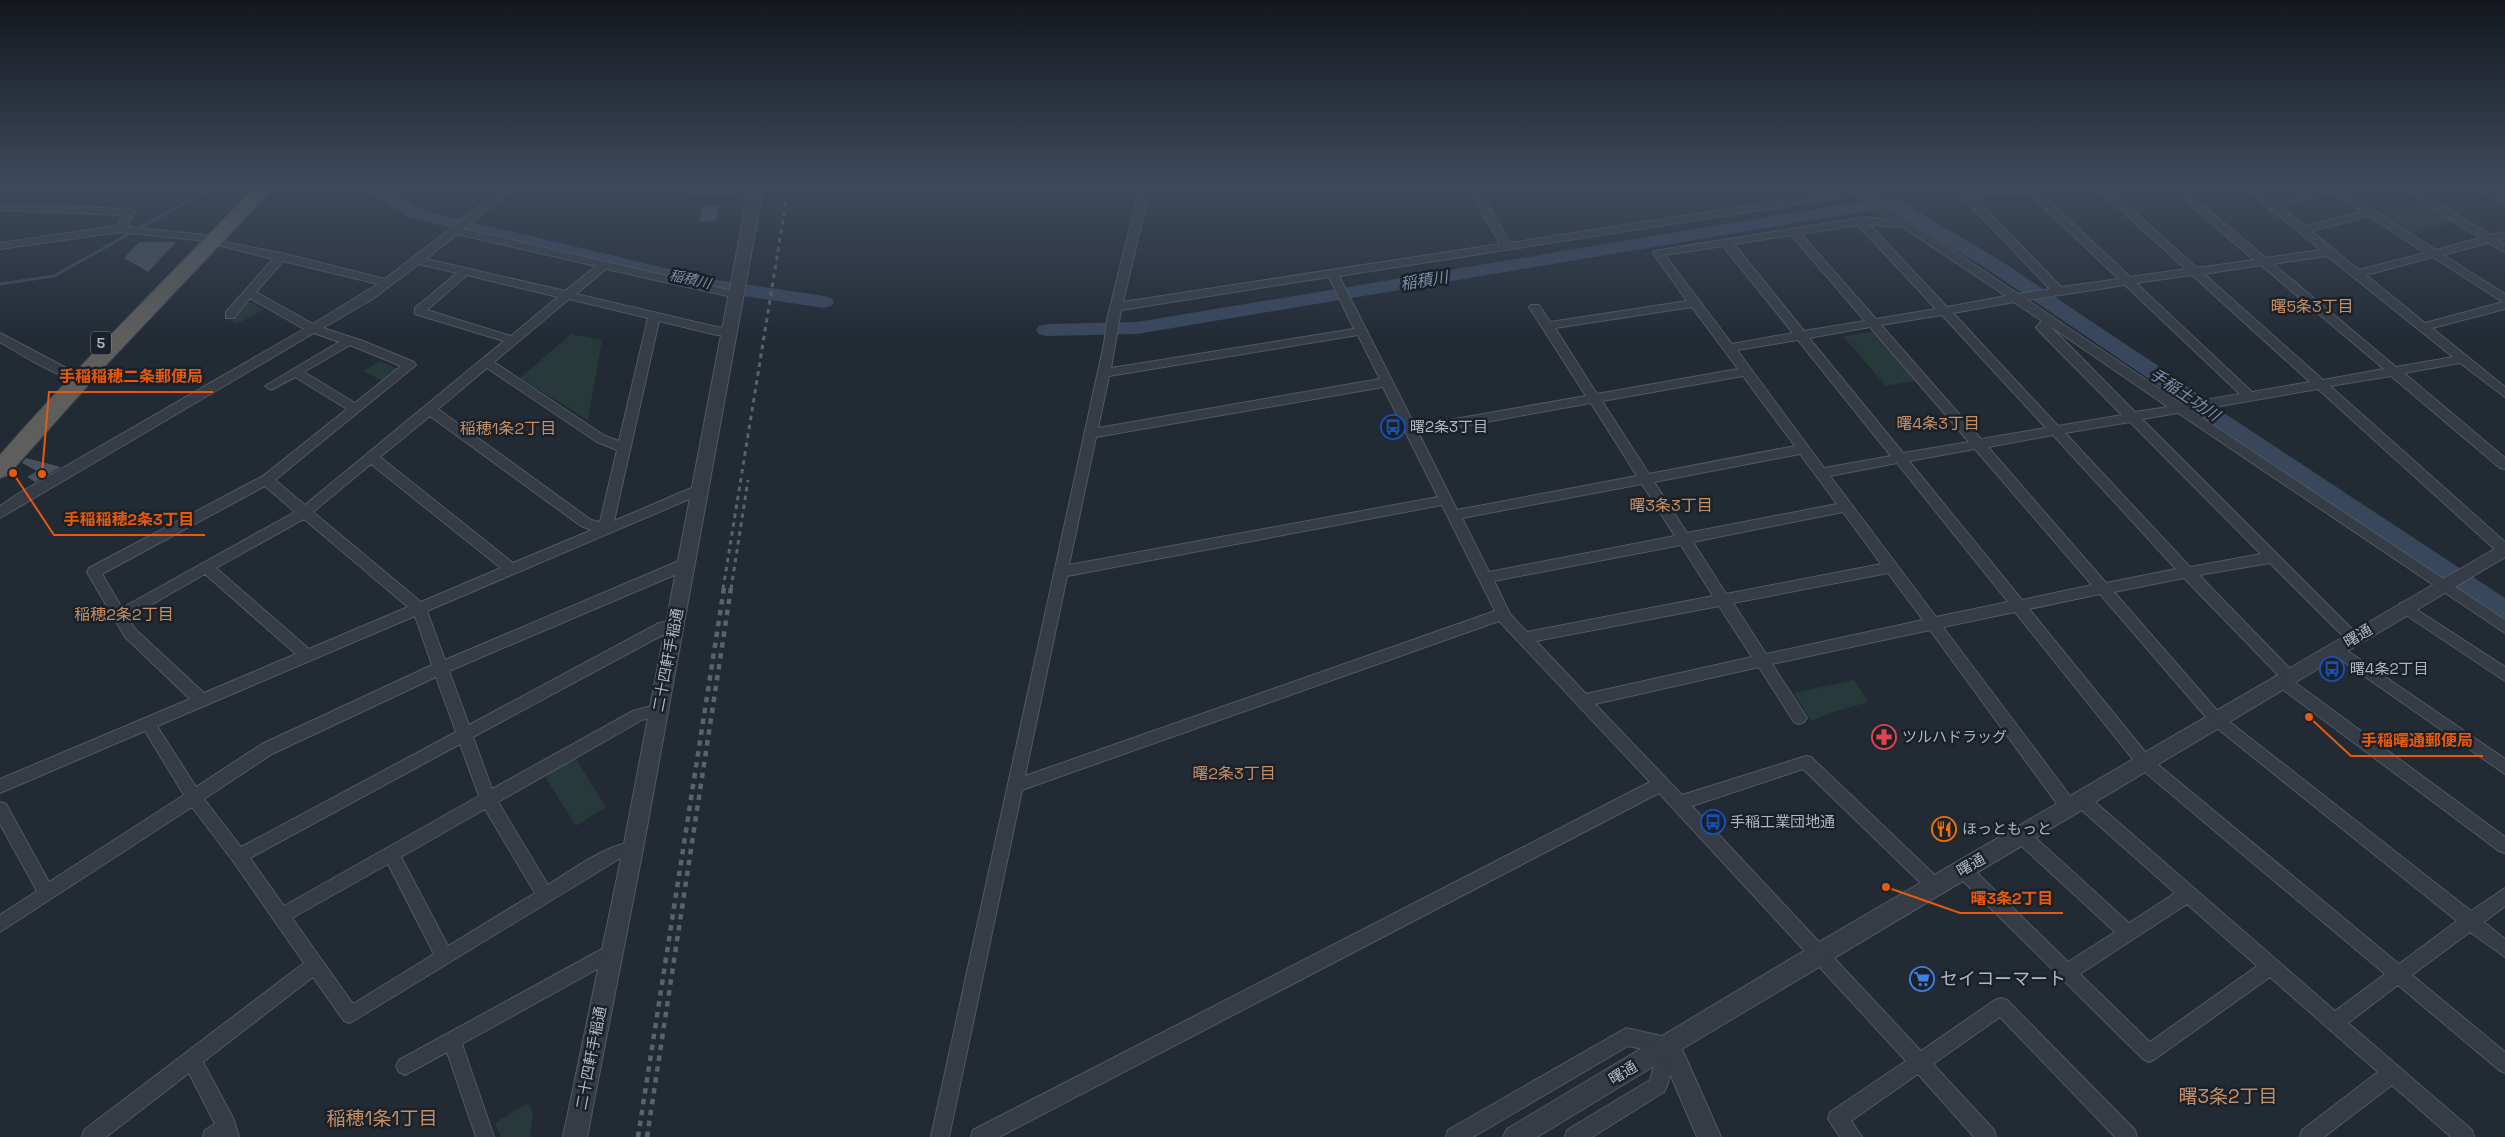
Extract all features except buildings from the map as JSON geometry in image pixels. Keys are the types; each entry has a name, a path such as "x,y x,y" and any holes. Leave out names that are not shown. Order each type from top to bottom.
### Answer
{"highway":[{"name":"5","path":"0,450 77,375 213,236"},
{"name":"5","path":"0,470 77,375"}],"street":[{"path":"0,246 71,236"},
{"path":"185,236 210,239 387,283"},
{"path":"0,513 26,495 370,296 449,236"},
{"path":"482,236 604,265 738,287"},
{"name":"二十四軒手稲通","path":"575,1137 634,849 747,236"},
{"path":"940,1137 1104,373 1113,320 1133,236"},
{"path":"1501,236 1507,247"},
{"path":"1116,307 1336,280 1507,247 1577,236"},
{"path":"1766,236 1658,253 1934,624 2075,803 2188,894 2465,1137"},
{"path":"1798,236 2217,720 2505,950"},
{"path":"1875,236 2059,431 2286,679 2505,846"},
{"path":"1925,236 2021,298 2049,320 2183,407 2445,583 2505,627"},
{"path":"2005,236 2058,291"},
{"path":"2079,236 2248,395"},
{"path":"2155,236 2504,549"},
{"path":"2233,236 2505,465"},
{"path":"2310,236 2463,360 2500,383 2505,393"},
{"path":"2406,236 2505,299"},
{"path":"2484,236 2505,249"},
{"path":"2357,274 2501,236"},
{"path":"1726,242 2144,763 2505,1064"},
{"path":"1729,348 1946,312 2058,291 2330,252"},
{"path":"230,314 282,256"},
{"path":"418,260 717,331 729,331"},
{"path":"119,616 304,513 604,265"},
{"path":"465,271 419,311 512,340"},
{"path":"1336,280 1503,614 1820,954 1986,1137"},
{"path":"202,701 130,634 94,572 266,480 410,365 314,329 249,293"},
{"path":"1547,326 1696,303"},
{"path":"2423,327 2505,305"},
{"path":"1535,307 1799,718"},
{"path":"605,529 654,316"},
{"path":"2049,320 2042,327 2354,638"},
{"path":"1104,373 1362,331"},
{"path":"0,337 77,375"},
{"path":"271,386 349,341"},
{"path":"1822,473 2134,418 2212,401 2463,360"},
{"path":"486,362 601,439 623,448"},
{"path":"295,372 356,409"},
{"path":"1411,431 1746,372"},
{"path":"1090,434 1387,382"},
{"path":"429,409 586,522 605,529"},
{"path":"1454,515 1804,449"},
{"path":"371,457 511,569"},
{"path":"266,480 419,608 488,799 545,895"},
{"path":"0,786 701,489"},
{"path":"1061,572 1446,500"},
{"path":"1485,578 1847,507"},
{"name":"曙通","path":"1515,1137 2504,549"},
{"path":"1583,701 1934,624 2187,572 2272,557"},
{"path":"0,924 46,892 267,749 441,668 686,564"},
{"path":"206,567 307,656"},
{"path":"1524,638 1891,567"},
{"path":"2405,607 2505,675"},
{"path":"1015,786 1503,614"},
{"path":"240,856 664,627 676,624"},
{"path":"2336,649 2505,768"},
{"path":"281,916 638,714 659,710"},
{"path":"148,724 193,796 240,856 350,1015 615,853 634,849"},
{"path":"1679,803 1806,762 1935,886"},
{"path":"980,1137 1661,784"},
{"path":"0,809 46,892"},
{"path":"2021,835 2128,933"},
{"path":"391,854 445,957"},
{"path":"1963,870 2149,1053 2271,966"},
{"path":"2068,972 2188,894"},
{"path":"2334,1022 2505,896"},
{"path":"404,1066 613,951"},
{"path":"91,1137 315,965"},
{"path":"1853,1137 1837,1118 2000,1006 2128,1137"},
{"path":"1455,1137 1626,1037 1669,1045"},
{"path":"452,1040 485,1137"},
{"path":"1574,1137 1658,1086 1669,1045"},
{"path":"1669,1045 1708,1137"},
{"path":"192,1061 223,1134"},
{"path":"2309,1137 2392,1073"}],"shaded area":[{"path":"247,303 252,303 263,310 237,324 231,321"},
{"path":"1872,332 1879,337 1915,381 1886,386 1843,336"},
{"path":"571,334 602,340 588,420 520,378"},
{"path":"380,361 397,369 382,381 363,371"},
{"path":"1854,680 1868,702 1830,713 1811,721 1794,693"},
{"path":"575,757 606,807 576,826 544,775"},
{"path":"528,1103 533,1114 530,1137 501,1137 495,1123"}],"waterway":[{"name":"稲積川","path":"0,284 54,276 125,236"},
{"name":"稲積川","path":"508,236 711,285 824,302"},
{"name":"稲積川","path":"1046,330 1137,328 1686,236"},
{"name":"稲積川","path":"1946,236 1991,263 2159,376 2207,412 2505,610"}],"railway":[{"path":"723,589 780,236"},
{"path":"731,589 748,480"},
{"path":"638,1137 724,588"},
{"path":"647,1137 731,588"}],"place":[{"name":"曙2条3丁目","path":"1393,427"},
{"name":"手稲稲穂2条3丁目","path":"13,473"},
{"name":"手稲稲穂二条郵便局","path":"42,474"},
{"name":"曙4条2丁目","path":"2332,669"},
{"name":"手稲曙通郵便局","path":"2309,717"},
{"name":"ツルハドラッグ","path":"1884,737"},
{"name":"手稲工業団地通","path":"1713,822"},
{"name":"ほっともっと","path":"1944,829"},
{"name":"曙3条2丁目","path":"1886,887"},
{"name":"セイコーマート","path":"1922,979"}],"district":[{"name":"曙5条3丁目","path":"2312,306"},
{"name":"曙4条3丁目","path":"1938,423"},
{"name":"稲穂1条2丁目","path":"508,428"},
{"name":"曙3条3丁目","path":"1671,505"},
{"name":"稲穂2条2丁目","path":"124,614"},
{"name":"曙2条3丁目","path":"1234,773"},
{"name":"曙3条2丁目","path":"2228,1096"},
{"name":"稲穂1条1丁目","path":"382,1118"}],"water label":[{"name":"手稲土功川","path":"2185,394"}]}
